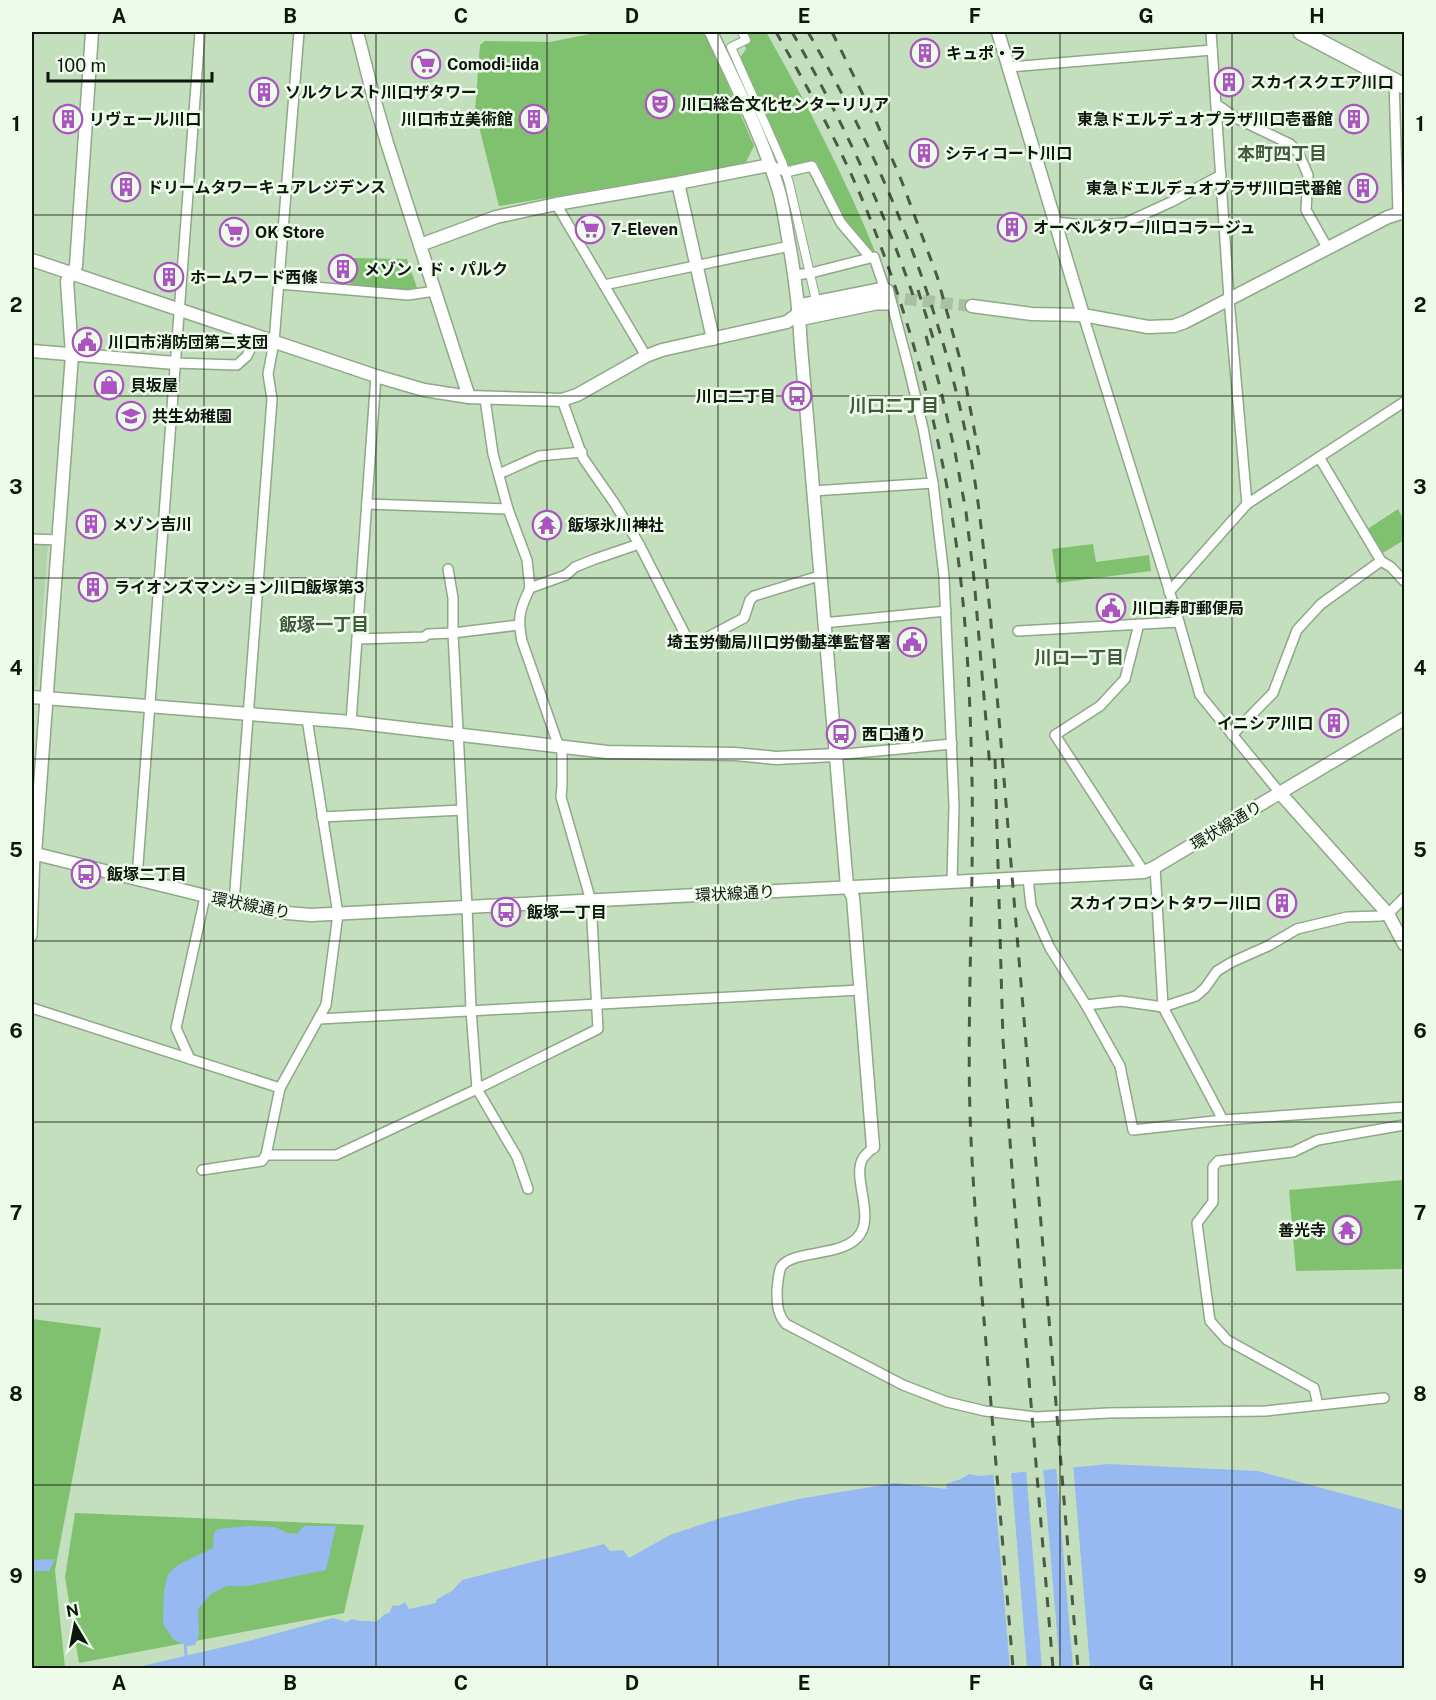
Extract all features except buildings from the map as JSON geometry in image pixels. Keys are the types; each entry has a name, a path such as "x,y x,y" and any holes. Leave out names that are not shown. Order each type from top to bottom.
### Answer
{"main road":[{"path":"1301,32 1399,84"}],"street":[{"path":"32,936 33,853 72,355 67,281 76,266 92,32"},
{"path":"136,878 200,32"},
{"path":"234,903 272,399 268,374 274,342 299,32"},
{"path":"357,32 376,105 469,398"},
{"path":"711,32 748,109 770,165 782,204 795,275 823,623 847,886 853,897 873,1148 860,1165 865,1217 860,1235 839,1248 794,1257 784,1264 780,1269 777,1304 781,1318 786,1324 903,1385 947,1402 985,1411 1036,1417 1108,1413 1266,1411 1384,1398"},
{"path":"742,32 746,40 731,47 786,172 816,300"},
{"path":"999,32 1200,696 1280,793 1388,914 1404,944"},
{"path":"1211,32 1229,299 1247,504"},
{"path":"1009,68 1212,50"},
{"path":"972,306 1032,314 1083,315 1148,327 1174,326 1388,217 1401,213 1399,84"},
{"path":"1216,104 1236,118 1290,144 1298,152 1308,175 1306,210 1328,249"},
{"path":"420,245 496,217 556,204 770,165 786,172 812,166 841,223 870,257 874,257 908,365 933,483 946,611 954,806 952,881"},
{"path":"1055,222 1093,226 1125,223 1221,176"},
{"path":"678,183 713,339"},
{"path":"556,204 646,356"},
{"path":"604,285 790,246"},
{"path":"795,275 870,257"},
{"path":"32,260 376,376 424,390 484,399 562,400 577,395 646,356 662,350 787,322 816,300 888,296"},
{"path":"279,284 408,295 435,291"},
{"path":"799,312 888,296"},
{"path":"32,351 237,366 247,356 256,337"},
{"path":"351,722 376,376"},
{"path":"266,1155 336,1155 598,1029 591,901 561,796 561,747 522,641 519,625 521,608 530,588 527,560 508,509 493,454 484,399"},
{"path":"562,400 584,458 639,544 691,646 744,618 750,600 754,596 819,576"},
{"path":"1169,592 1247,504 1404,402"},
{"path":"499,474 539,456 582,452"},
{"path":"1319,457 1381,561 1391,567 1404,581"},
{"path":"813,491 933,483"},
{"path":"367,504 508,509"},
{"path":"32,538 59,540"},
{"path":"530,588 566,575 575,567 639,544"},
{"path":"1232,735 1274,693 1297,630 1321,604 1381,561"},
{"path":"448,569 453,598 471,1010 477,1089 517,1157 528,1189"},
{"path":"823,623 946,611"},
{"path":"1018,630 1179,622"},
{"path":"1139,624 1125,679 1100,706 1055,735 1150,870 1163,1007 1222,1120"},
{"path":"357,639 424,637 428,634 519,625"},
{"path":"32,697 351,722 607,752 735,754 776,758 952,744"},
{"path":"202,1170 262,1161 266,1155 280,1088 326,1005 338,914 307,719"},
{"name":"環状線通り","path":"33,853 205,897 287,913 311,915 1150,870 1404,719"},
{"path":"322,817 462,810"},
{"path":"1028,878 1031,906 1050,948 1086,1005 1120,1066 1133,1130 1222,1120 1404,1107"},
{"path":"190,1059 176,1028 205,897"},
{"path":"1086,1005 1121,1001 1163,1007 1196,996 1217,971 1297,929 1347,917 1388,914 1404,898"},
{"path":"319,1019 860,990"},
{"path":"32,1008 280,1088"},
{"path":"1318,1405 1314,1388 1227,1340 1210,1321 1197,1223 1213,1202 1214,1167 1218,1161 1293,1152 1317,1140 1404,1125"}],"shaded area":[{"path":"32,543 48,544 37,686 32,691"}],"green space":[{"path":"600,32 705,32 754,146 746,162 741,165 499,206 475,111 480,45 485,41 550,42"},
{"path":"740,32 766,32 825,141 876,254 846,220 816,161 787,166 740,58 746,49"},
{"path":"352,258 407,259 418,291 350,287"},
{"path":"1398,509 1404,520 1404,540 1381,554 1366,530"},
{"path":"1093,544 1096,562 1149,555 1151,571 1057,583 1052,549"},
{"name":"善光寺","path":"1404,1180 1404,1269 1296,1271 1289,1190"},
{"path":"32,1319 101,1328 55,1570 65,1668 32,1668"},
{"path":"75,1513 364,1525 344,1613 79,1663 65,1577"}],"water":[{"path":"1109,1464 1258,1471 1404,1510 1404,1668 133,1668 245,1642 333,1618 346,1622 352,1619 376,1622 389,1613 393,1605 399,1606 405,1602 409,1609 436,1603 437,1599 452,1591 462,1580 604,1544 610,1551 623,1550 629,1558 670,1535 724,1517 798,1499 895,1483 947,1489 946,1484 969,1474 979,1476"},
{"path":"249,1526 275,1527 287,1533 297,1534 304,1526 336,1526 326,1570 248,1586 227,1586 211,1594 198,1609 199,1636 195,1645 188,1646 174,1640 163,1624 164,1591 168,1574 178,1565 213,1548 214,1533 218,1529"},
{"path":"55,1559 49,1571 32,1571 32,1560"}],"pier":[{"path":"1073,1464 1090,1668 1073,1668 1056,1466"},
{"path":"1043,1467 1060,1668 1042,1668 1026,1469"},
{"path":"1011,1470 1027,1668 1010,1668 993,1471"}],"waterway":[{"path":"185,1643 186,1657"}],"tunnel":[{"path":"887,297 972,306"}],"railway":[{"path":"776,32 836,142 881,247 906,321 927,396 944,472 956,543 966,644 972,779 969,1031 971,1146 1013,1668"},
{"path":"792,32 860,163 903,266 915,301"},
{"path":"808,32 861,132 906,234 942,339 957,393 973,469 990,611 1078,1668"},
{"path":"832,32 875,119 902,182 937,276 963,370 979,455"},
{"path":"918,290 935,344"},
{"path":"926,336 955,452 966,512 990,768"},
{"path":"995,759 1003,1040 1053,1668"}],"place":[{"name":"キュポ・ラ","path":"925,53"},
{"name":"Comodi-iida","path":"426,64"},
{"name":"スカイスクエア川口","path":"1229,82"},
{"name":"ソルクレスト川口ザタワー","path":"264,92"},
{"name":"川口総合文化センターリリア","path":"660,104"},
{"name":"リヴェール川口","path":"68,119"},
{"name":"川口市立美術館","path":"534,119"},
{"name":"東急ドエルデュオプラザ川口壱番館","path":"1354,119"},
{"name":"シティコート川口","path":"924,153"},
{"name":"ドリームタワーキュアレジデンス","path":"126,187"},
{"name":"東急ドエルデュオプラザ川口弐番館","path":"1363,188"},
{"name":"オーベルタワー川口コラージュ","path":"1012,227"},
{"name":"7-Eleven","path":"590,229"},
{"name":"OK Store","path":"234,232"},
{"name":"メゾン・ド・パルク","path":"343,269"},
{"name":"ホームワード西條","path":"169,277"},
{"name":"川口市消防団第二支団","path":"87,342"},
{"name":"貝坂屋","path":"109,385"},
{"name":"川口二丁目","path":"797,396"},
{"name":"共生幼稚園","path":"131,416"},
{"name":"メゾン吉川","path":"91,524"},
{"name":"飯塚氷川神社","path":"547,525"},
{"name":"ライオンズマンション川口飯塚第3","path":"93,587"},
{"name":"川口寿町郵便局","path":"1111,608"},
{"name":"埼玉労働局川口労働基準監督署","path":"912,642"},
{"name":"イニシア川口","path":"1334,723"},
{"name":"西口通り","path":"841,734"},
{"name":"飯塚二丁目","path":"86,874"},
{"name":"スカイフロントタワー川口","path":"1282,903"},
{"name":"飯塚一丁目","path":"506,912"},
{"name":"善光寺","path":"1347,1230"}],"district":[{"name":"本町四丁目","path":"1282,154"},
{"name":"川口二丁目","path":"894,406"},
{"name":"飯塚一丁目","path":"324,625"},
{"name":"川口一丁目","path":"1079,658"}]}
